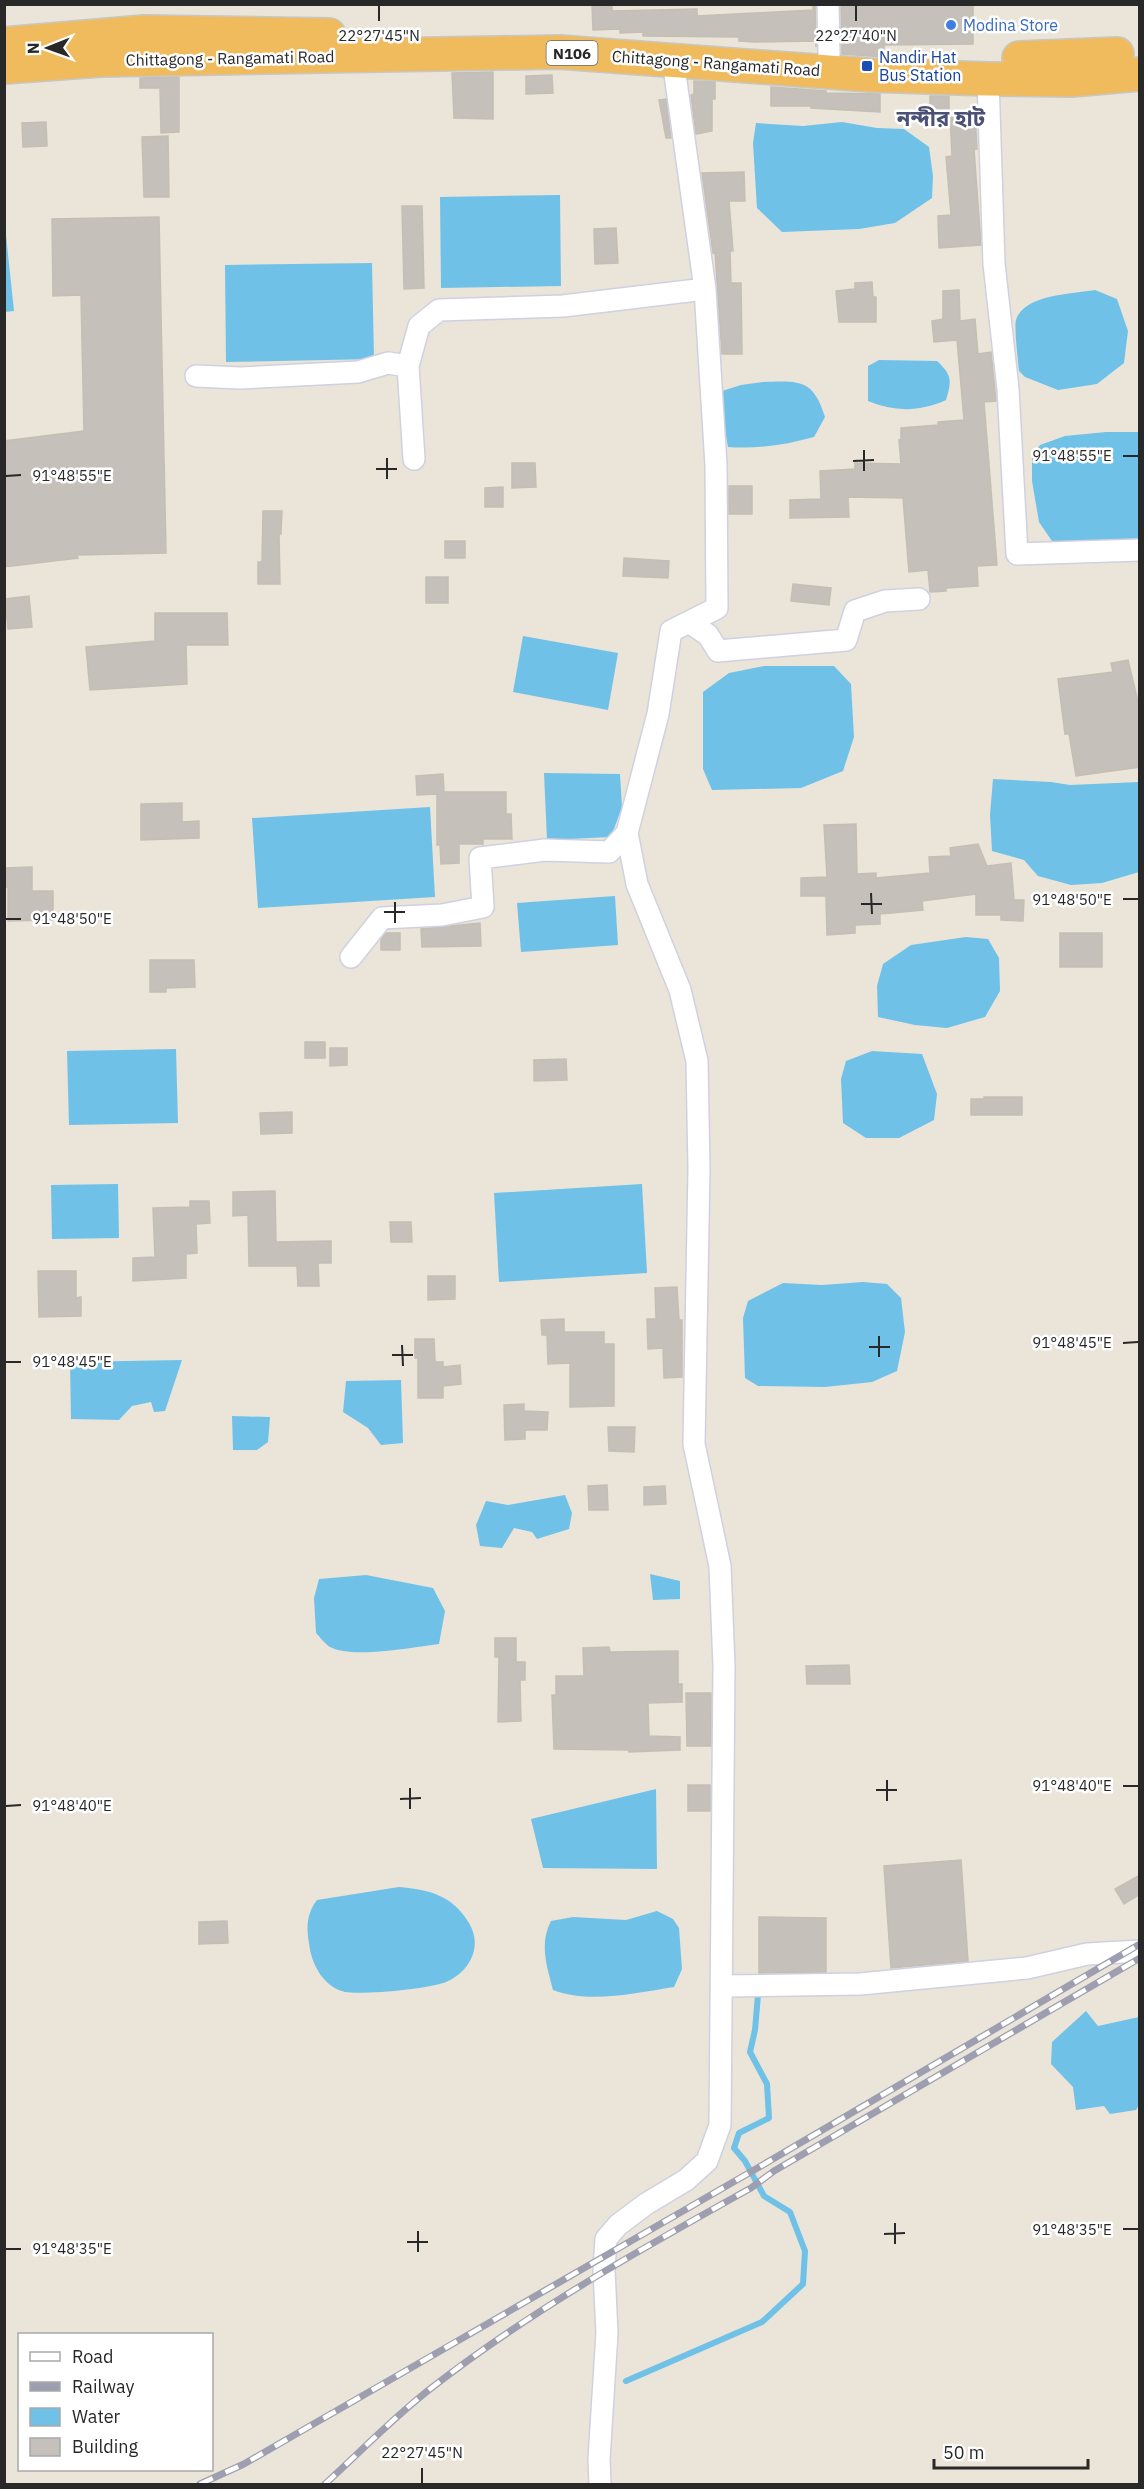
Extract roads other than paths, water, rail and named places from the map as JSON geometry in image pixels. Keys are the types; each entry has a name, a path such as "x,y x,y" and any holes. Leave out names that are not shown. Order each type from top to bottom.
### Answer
{"highway":[{"name":"Chittagong - Rangamati Road","path":"4,44 144,32 591,37 829,54 944,59 1079,56 1140,52"},
{"name":"Chittagong - Rangamati Road","path":"4,67 101,60 559,52 869,75 988,80 1071,80 1140,75"}],"street":[{"path":"828,4 829,54"},
{"path":"600,2484 598,2459 607,2333 604,2270 606,2239 618,2225 636,2211 686,2180 707,2161 720,2125 724,1666 720,1566 694,1444 699,1169 697,1061 680,990 637,884 627,833 658,714 671,632 717,608 716,465 705,289 673,60"},
{"path":"988,80 994,264 1008,389 1017,554 1140,550"},
{"path":"414,459 408,366 419,326 439,310 563,306 705,289"},
{"path":"196,376 240,378 358,372 388,363 408,366"},
{"path":"689,622 708,635 718,651 825,643 846,640 855,611 885,601 920,599"},
{"path":"351,957 382,918 442,915 483,907 480,858 545,850 609,852 627,833"},
{"path":"722,1986 860,1984 1027,1968 1087,1954 1140,1951"}],"water":[{"path":"842,122 877,128 904,129 929,147 933,176 932,198 895,223 859,229 782,232 757,208 753,143 756,123 803,126"},
{"path":"560,195 561,286 441,288 440,197"},
{"path":"5,226 14,311 4,312"},
{"path":"372,263 374,359 226,362 225,265"},
{"path":"1095,290 1117,299 1128,331 1124,363 1097,384 1058,390 1025,377 1019,371 1016,337 1016,320 1021,311 1039,300 1062,294"},
{"path":"879,360 937,361 946,370 949,378 946,400 926,407 907,409 897,409 868,401 868,366"},
{"path":"763,382 796,383 810,389 825,417 814,437 771,446 728,447 722,414 722,391"},
{"path":"1139,432 1139,540 1054,544 1039,522 1032,481 1032,456 1040,445 1065,436"},
{"path":"523,636 618,653 608,710 513,692"},
{"path":"764,666 834,666 851,684 854,737 843,771 801,788 712,790 703,769 703,692 729,673"},
{"path":"544,773 620,774 622,807 611,837 547,840"},
{"path":"993,779 1070,785 1139,782 1139,872 1102,883 1071,885 1038,876 1024,860 992,851 990,815"},
{"path":"430,807 435,897 258,908 252,818"},
{"path":"615,896 618,945 521,952 517,903"},
{"path":"966,937 988,939 999,958 1000,991 985,1017 947,1028 915,1025 878,1017 877,986 883,964 911,945"},
{"path":"176,1049 178,1123 69,1125 67,1051"},
{"path":"872,1051 922,1054 937,1094 934,1120 899,1138 866,1138 843,1123 841,1079 846,1061"},
{"path":"118,1184 119,1238 52,1239 51,1185"},
{"path":"642,1184 647,1273 499,1282 494,1193"},
{"path":"863,1282 887,1284 901,1298 905,1332 897,1371 872,1382 825,1387 758,1386 745,1378 743,1318 748,1301 783,1283 822,1285"},
{"path":"182,1360 165,1411 154,1412 151,1402 132,1406 119,1420 71,1419 70,1362"},
{"path":"401,1380 403,1443 381,1445 368,1428 343,1412 346,1381"},
{"path":"232,1416 270,1417 268,1442 257,1450 233,1450"},
{"path":"565,1495 572,1513 569,1529 537,1539 532,1532 514,1528 502,1548 480,1546 476,1525 486,1501 508,1505"},
{"path":"650,1574 680,1581 680,1599 653,1600"},
{"path":"366,1575 433,1588 445,1611 439,1644 353,1652 326,1644 316,1633 314,1598 319,1579"},
{"path":"656,1789 657,1869 543,1868 531,1819"},
{"path":"399,1887 430,1892 448,1900 455,1906 469,1923 475,1941 468,1965 454,1978 426,1987 354,1993 345,1992 330,1985 315,1966 309,1943 308,1920 317,1900"},
{"path":"657,1911 673,1919 679,1928 682,1969 674,1987 597,1997 553,1990 545,1947 545,1938 551,1921 573,1917 626,1920"},
{"path":"1086,2011 1098,2026 1139,2017 1140,2103 1136,2110 1110,2114 1104,2106 1076,2110 1073,2087 1051,2064 1052,2042"}],"waterway":[{"path":"626,2381 762,2322 803,2284 805,2251 790,2212 764,2196 745,2161 734,2148 739,2133 769,2118 767,2084 750,2052 755,2030 758,1995"}],"railway":[{"path":"200,2484 244,2464 1140,1944"},
{"path":"325,2484 416,2400 468,2360 547,2307 627,2258 751,2188 774,2171 1140,1958"}],"place":[{"name":"Modina Store","path":"951,25"},
{"name":"Nandir Hat Bus Station","path":"867,66"}],"district":[{"name":"নন্দীর হাট","path":"941,117"}]}
